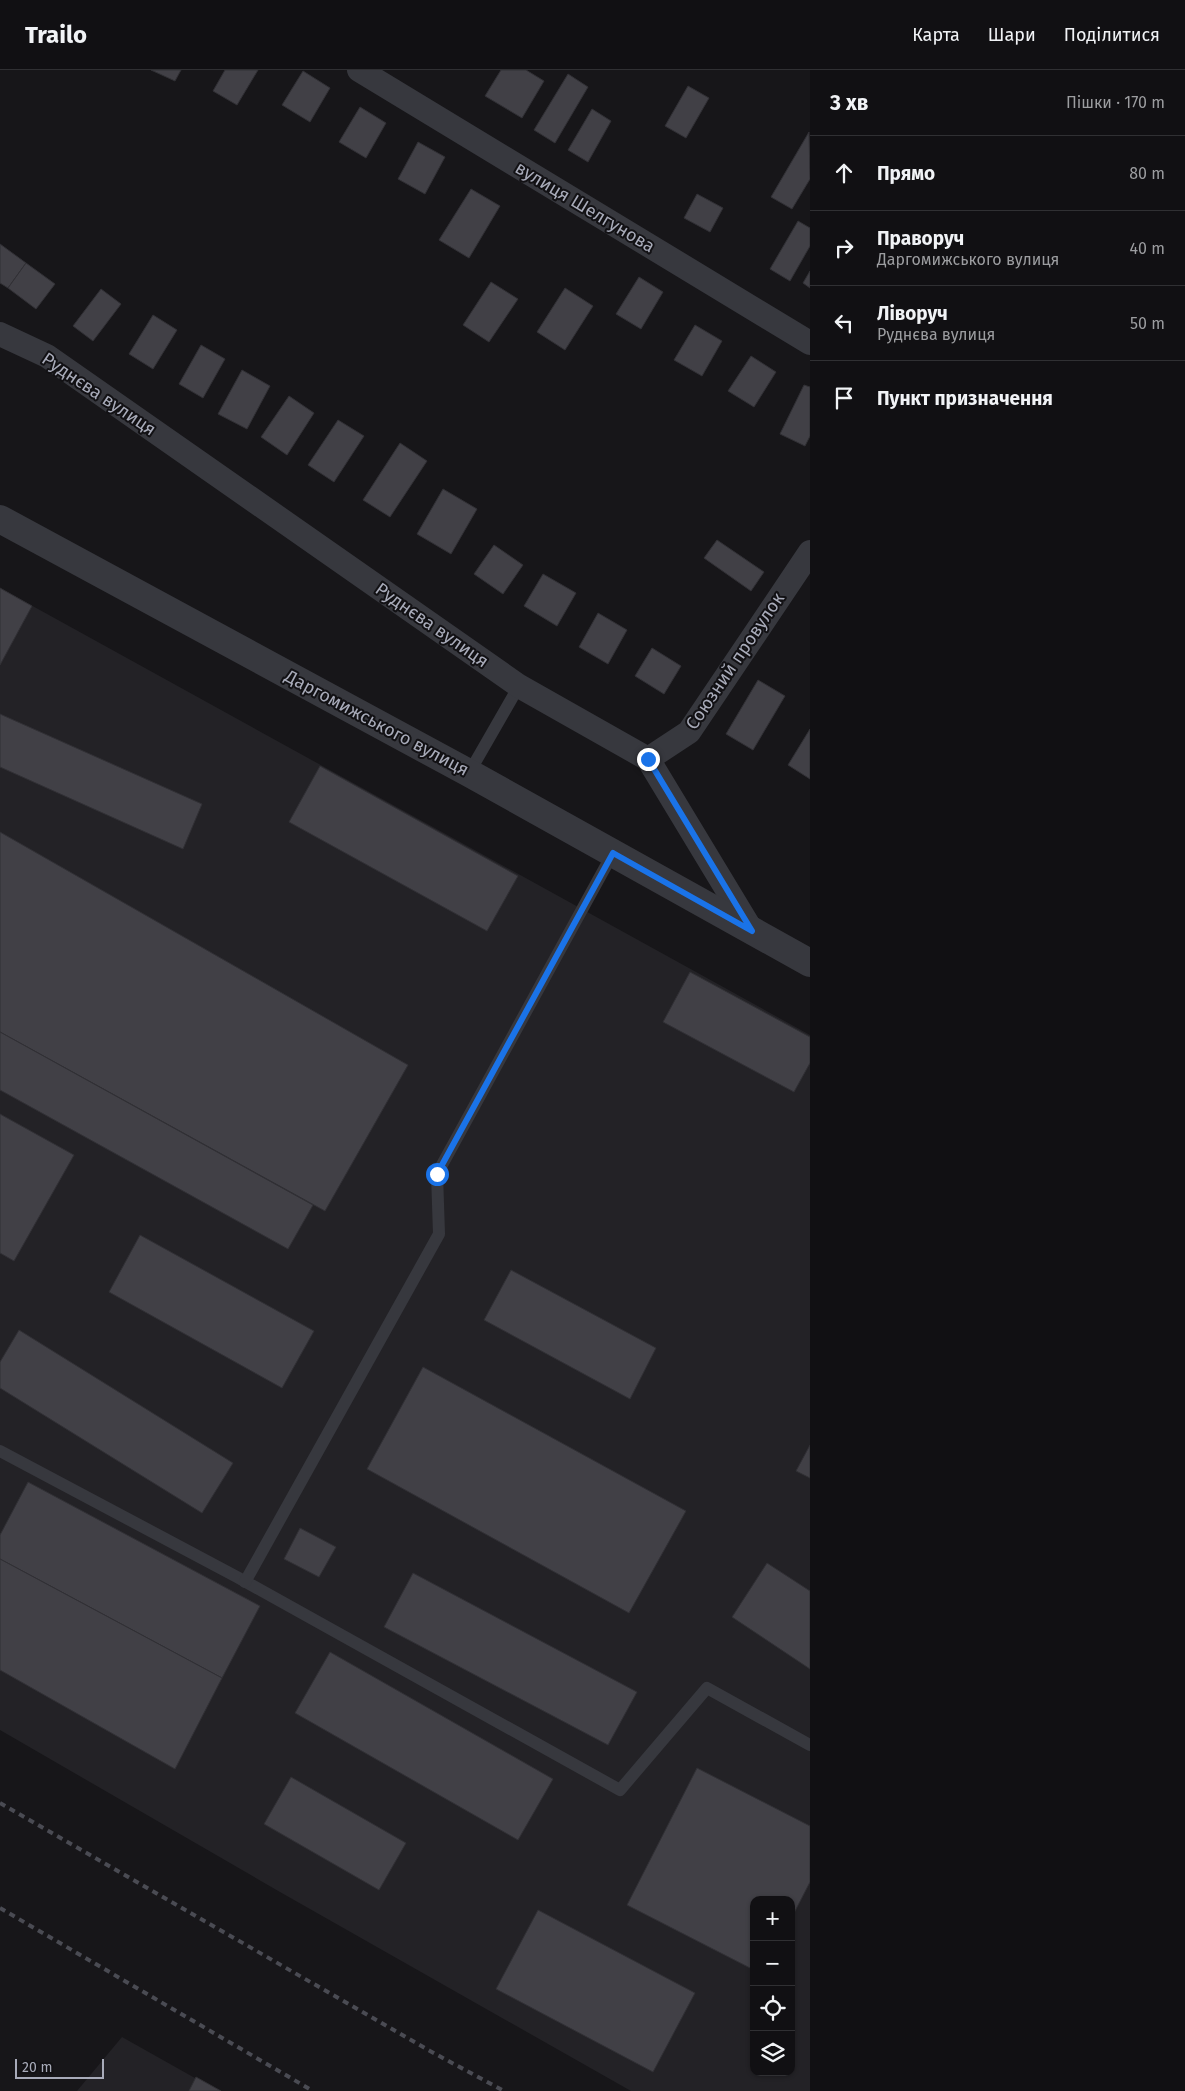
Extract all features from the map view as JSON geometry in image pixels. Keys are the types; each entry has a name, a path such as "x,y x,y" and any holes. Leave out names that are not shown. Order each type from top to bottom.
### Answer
{"street":[{"name":"вулиця Шелгунова","path":"359,70 810,343"},
{"name":"Руднєва вулиця","path":"0,334 47,356 519,686 648,759 752,931 810,963"},
{"name":"Даргомижського вулиця","path":"0,519 469,773 752,931"},
{"name":"Союзний провулок","path":"648,759 690,732 810,552"}],"lane":[{"path":"469,773 519,686"},
{"path":"245,1582 439,1234 437,1174 613,853"},
{"path":"0,1452 245,1582 620,1790 707,1688 810,1746"}],"shaded area":[{"path":"0,588 810,1035 810,2091 631,2091 280,1892 0,1730"},
{"path":"122,2037 218,2091 77,2091"}],"building":[{"path":"151,70 181,70 175,81"},
{"path":"225,70 258,70 237,105 213,91"},
{"path":"501,70 526,70 544,81 522,118 485,96"},
{"path":"303,71 330,88 310,122 282,105"},
{"path":"568,74 588,87 555,143 534,130"},
{"path":"688,86 709,98 686,138 665,126"},
{"path":"360,107 386,123 366,158 339,142"},
{"path":"592,109 611,121 588,162 568,150"},
{"path":"809,132 810,179 792,209 771,197"},
{"path":"418,142 445,157 425,194 398,179"},
{"path":"471,189 500,206 469,258 439,240"},
{"path":"697,194 723,208 710,232 684,218"},
{"path":"798,221 810,228 810,246 790,281 770,269"},
{"path":"0,244 26,263 8,288 0,283"},
{"path":"26,263 55,284 36,309 8,288"},
{"path":"810,271 810,288 803,283"},
{"path":"639,277 663,292 641,329 616,314"},
{"path":"491,282 518,299 489,342 463,325"},
{"path":"565,288 593,306 565,350 537,332"},
{"path":"101,289 121,304 93,341 73,326"},
{"path":"153,315 177,330 153,369 129,354"},
{"path":"695,325 722,341 702,376 674,360"},
{"path":"201,345 225,359 203,398 179,384"},
{"path":"751,356 776,372 754,407 728,391"},
{"path":"242,370 270,386 247,429 218,414"},
{"path":"804,385 810,387 810,436 805,446 780,434"},
{"path":"289,396 314,413 287,455 261,437"},
{"path":"338,420 364,436 334,482 308,465"},
{"path":"400,443 427,461 390,517 363,500"},
{"path":"443,489 477,509 451,554 417,534"},
{"path":"717,540 764,572 751,591 704,558"},
{"path":"494,545 523,565 503,594 474,574"},
{"path":"543,574 576,593 557,626 524,606"},
{"path":"0,588 32,606 0,665"},
{"path":"598,613 627,630 608,664 579,647"},
{"path":"652,648 681,666 664,694 635,676"},
{"path":"758,680 785,696 753,750 726,734"},
{"path":"0,714 202,804 183,849 0,767"},
{"path":"810,729 810,779 788,765"},
{"path":"320,766 518,876 487,931 289,822"},
{"path":"0,832 408,1065 325,1211 0,1032"},
{"path":"690,972 810,1037 810,1063 794,1092 663,1022"},
{"path":"0,1032 313,1205 288,1249 0,1090"},
{"path":"0,1114 74,1155 14,1261 0,1253"},
{"path":"140,1235 314,1331 282,1388 109,1292"},
{"path":"511,1270 656,1348 630,1399 484,1320"},
{"path":"19,1330 233,1463 202,1513 0,1388 0,1362"},
{"path":"423,1367 686,1511 629,1613 367,1469"},
{"path":"810,1445 810,1478 796,1471"},
{"path":"28,1482 260,1606 222,1678 0,1559 0,1535"},
{"path":"300,1528 336,1547 319,1577 284,1559"},
{"path":"0,1559 222,1678 175,1769 0,1670"},
{"path":"767,1563 810,1591 810,1669 732,1617"},
{"path":"413,1573 637,1692 608,1745 384,1627"},
{"path":"330,1652 553,1779 518,1840 295,1713"},
{"path":"697,1768 810,1826 810,1882 795,1911 795,1896 750,1896 750,1968 627,1905"},
{"path":"291,1777 406,1843 379,1890 264,1824"},
{"path":"538,1910 695,1993 653,2072 496,1989"},
{"path":"196,2077 221,2091 189,2091"}],"railway":[{"path":"0,1803 430,2051 504,2091"},
{"path":"0,1908 313,2091"}],"route":[{"path":"437,1174 613,853 752,931 648,759"}]}
